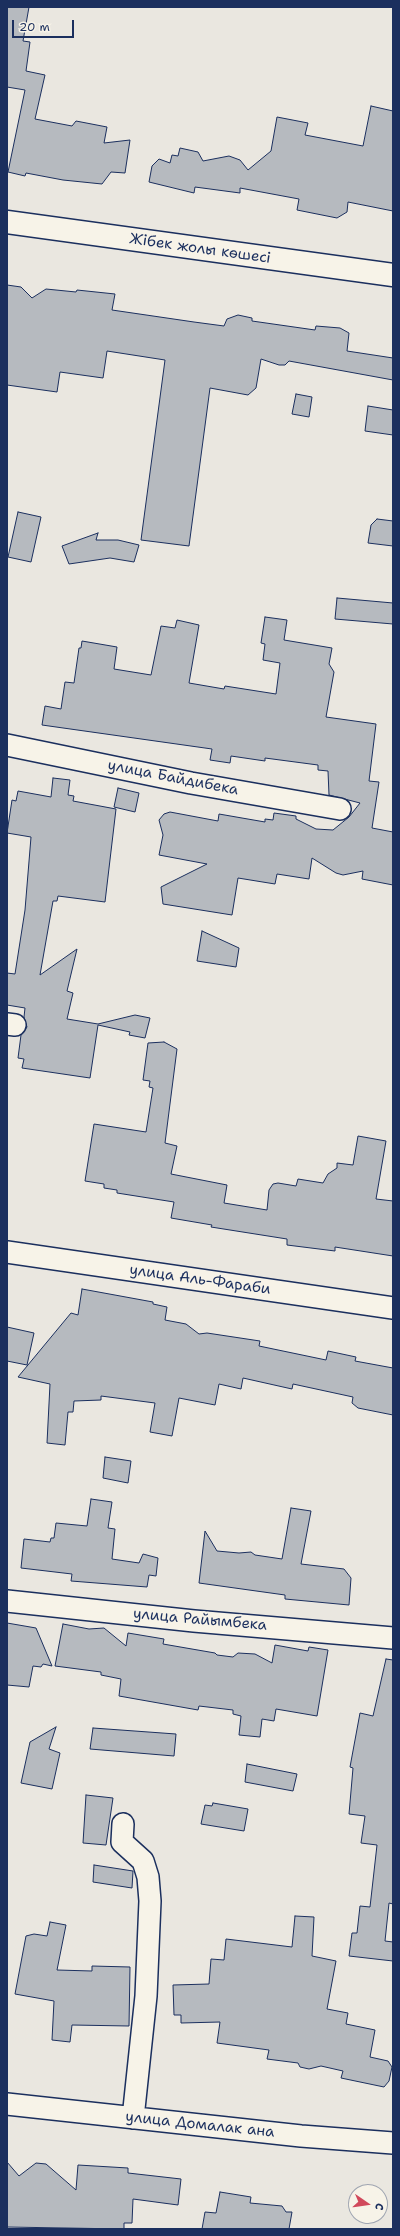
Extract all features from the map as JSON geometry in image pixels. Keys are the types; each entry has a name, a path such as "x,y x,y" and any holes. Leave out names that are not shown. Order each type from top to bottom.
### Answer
{"highway":[{"name":"Жібек жолы көшесі","path":"7,222 393,275"}],"street":[{"name":"улица Байдибека","path":"7,745 191,782 340,809"},
{"name":"улица Аль-Фараби","path":"7,1252 393,1308"},
{"name":"улица Райымбека","path":"7,1601 194,1621 393,1638"},
{"path":"123,1824 122,1842 143,1861 148,1877 150,1901 146,1996 133,2118"},
{"name":"улица Домалак ана","path":"7,2104 301,2136 393,2143"}],"building":[{"path":"7,7 29,7 23,41 30,42 26,71 45,75 35,119 72,126 76,121 107,127 104,143 130,140 125,173 111,172 102,184 63,180 26,173 25,176 8,172 25,90 7,87"},
{"path":"371,106 393,111 393,211 348,202 347,212 337,218 297,210 299,199 240,188 240,193 195,187 194,193 149,182 152,166 159,159 170,163 172,155 178,156 180,148 198,152 203,161 229,156 240,160 248,170 271,151 277,117 308,123 305,135 363,146"},
{"path":"7,285 21,287 32,298 46,289 76,292 77,290 115,294 112,310 224,326 227,319 238,315 252,318 252,321 315,330 316,326 340,328 349,333 347,351 393,358 393,380 289,361 285,365 279,365 261,359 256,388 248,395 210,388 189,546 141,540 165,360 107,351 103,378 60,372 57,392 7,385"},
{"path":"296,394 312,397 309,417 292,414"},
{"path":"368,406 393,410 393,435 365,431"},
{"path":"18,512 41,517 31,562 8,557"},
{"path":"377,519 393,521 393,546 368,543 371,525"},
{"path":"98,533 96,540 118,540 139,545 134,562 110,558 69,564 62,546"},
{"path":"337,598 393,603 393,624 335,619"},
{"path":"265,617 287,620 284,640 332,648 329,664 334,672 326,717 376,724 369,781 379,782 372,828 393,832 393,885 362,879 363,871 343,875 336,873 312,858 309,879 277,874 275,884 238,878 232,915 163,904 161,887 207,864 159,855 163,835 159,820 164,814 170,812 218,821 219,814 265,822 265,819 273,820 274,813 296,816 296,819 316,829 333,830 349,817 360,803 329,795 328,771 318,770 318,765 265,758 265,761 231,756 230,763 210,760 212,749 42,725 45,706 61,709 65,682 74,683 79,648 81,648 82,641 117,647 114,669 151,675 161,626 175,628 177,620 199,625 189,683 224,689 225,686 276,694 280,663 263,660 265,644 261,643"},
{"path":"53,778 70,780 68,795 74,796 73,801 116,809 105,902 58,896 57,901 53,901 40,975 77,949 67,991 73,993 67,1019 98,1024 135,1015 150,1018 145,1038 129,1035 130,1032 98,1025 90,1078 22,1068 24,1059 18,1058 21,1035 27,1027 24,1017 25,1008 7,1005 7,973 15,974 25,910 31,837 7,833 12,800 16,801 18,791 51,797"},
{"path":"118,788 139,793 135,812 114,807"},
{"path":"202,931 239,948 236,967 197,961"},
{"path":"164,1042 177,1049 165,1143 177,1146 171,1174 227,1185 224,1203 267,1210 269,1190 273,1184 278,1183 296,1186 298,1179 323,1183 328,1174 337,1168 337,1163 353,1165 358,1136 386,1141 376,1199 393,1201 393,1256 335,1247 335,1251 287,1245 287,1239 211,1227 212,1225 171,1218 174,1202 117,1193 117,1190 104,1188 104,1184 85,1181 94,1124 146,1132 153,1088 149,1087 150,1081 143,1080 148,1043"},
{"path":"82,1289 153,1302 153,1304 167,1307 165,1320 186,1324 199,1334 207,1333 260,1341 259,1346 326,1360 328,1351 356,1357 355,1361 393,1368 393,1415 358,1408 352,1403 353,1397 293,1384 292,1389 243,1378 241,1389 219,1384 215,1405 179,1398 172,1436 150,1432 155,1403 101,1396 101,1400 74,1401 73,1412 68,1412 65,1445 47,1443 50,1384 18,1377 71,1313 78,1315"},
{"path":"7,1327 34,1333 27,1365 7,1361"},
{"path":"105,1457 131,1461 128,1483 103,1478"},
{"path":"91,1499 112,1502 108,1528 115,1529 112,1559 139,1563 143,1554 158,1558 156,1576 149,1575 147,1587 71,1581 72,1574 21,1568 24,1539 50,1542 51,1538 54,1538 56,1523 87,1526"},
{"path":"291,1508 311,1511 301,1564 344,1569 351,1578 349,1605 285,1599 285,1595 199,1583 205,1531 217,1551 239,1553 251,1552 255,1555 282,1559"},
{"path":"7,1623 36,1628 52,1666 43,1664 41,1667 33,1666 29,1687 7,1685"},
{"path":"63,1624 89,1629 104,1628 126,1646 128,1633 164,1639 163,1644 215,1653 217,1655 233,1657 238,1653 255,1654 272,1663 275,1645 308,1651 309,1647 328,1650 317,1716 276,1709 274,1721 262,1719 260,1737 239,1735 241,1716 233,1714 233,1710 199,1706 198,1710 119,1696 121,1679 101,1675 101,1672 55,1666"},
{"path":"386,1659 393,1660 393,1904 389,1903 385,1941 393,1942 393,1961 349,1956 352,1933 357,1933 360,1906 370,1907 377,1845 361,1843 365,1816 349,1814 353,1768 350,1767 360,1713 373,1716"},
{"path":"56,1727 49,1749 60,1753 52,1789 21,1783 30,1742"},
{"path":"93,1728 176,1734 174,1756 90,1749"},
{"path":"247,1764 297,1774 293,1791 245,1782"},
{"path":"86,1795 113,1798 106,1845 83,1843"},
{"path":"213,1803 248,1809 244,1831 201,1824 205,1805 212,1806"},
{"path":"94,1865 133,1871 132,1888 93,1882"},
{"path":"295,1916 314,1917 312,1956 336,1961 327,2009 348,2013 346,2024 375,2030 370,2057 388,2061 392,2067 389,2081 384,2087 341,2078 343,2071 321,2066 309,2069 300,2067 298,2063 267,2059 269,2050 217,2043 220,2022 181,2023 181,2015 174,2015 173,1985 209,1984 211,1959 224,1960 226,1939 292,1947"},
{"path":"50,1922 66,1925 57,1970 92,1971 92,1966 130,1967 129,2026 72,2025 70,2042 52,2040 54,2001 15,1994 26,1936 34,1934 47,1936"},
{"path":"7,2162 19,2176 36,2163 46,2164 76,2190 78,2165 128,2168 128,2173 181,2179 178,2205 133,2199 132,2223 124,2223 124,2229 7,2227"},
{"path":"220,2192 251,2197 250,2203 282,2206 286,2212 292,2212 289,2229 202,2229 205,2212 216,2213"}]}
